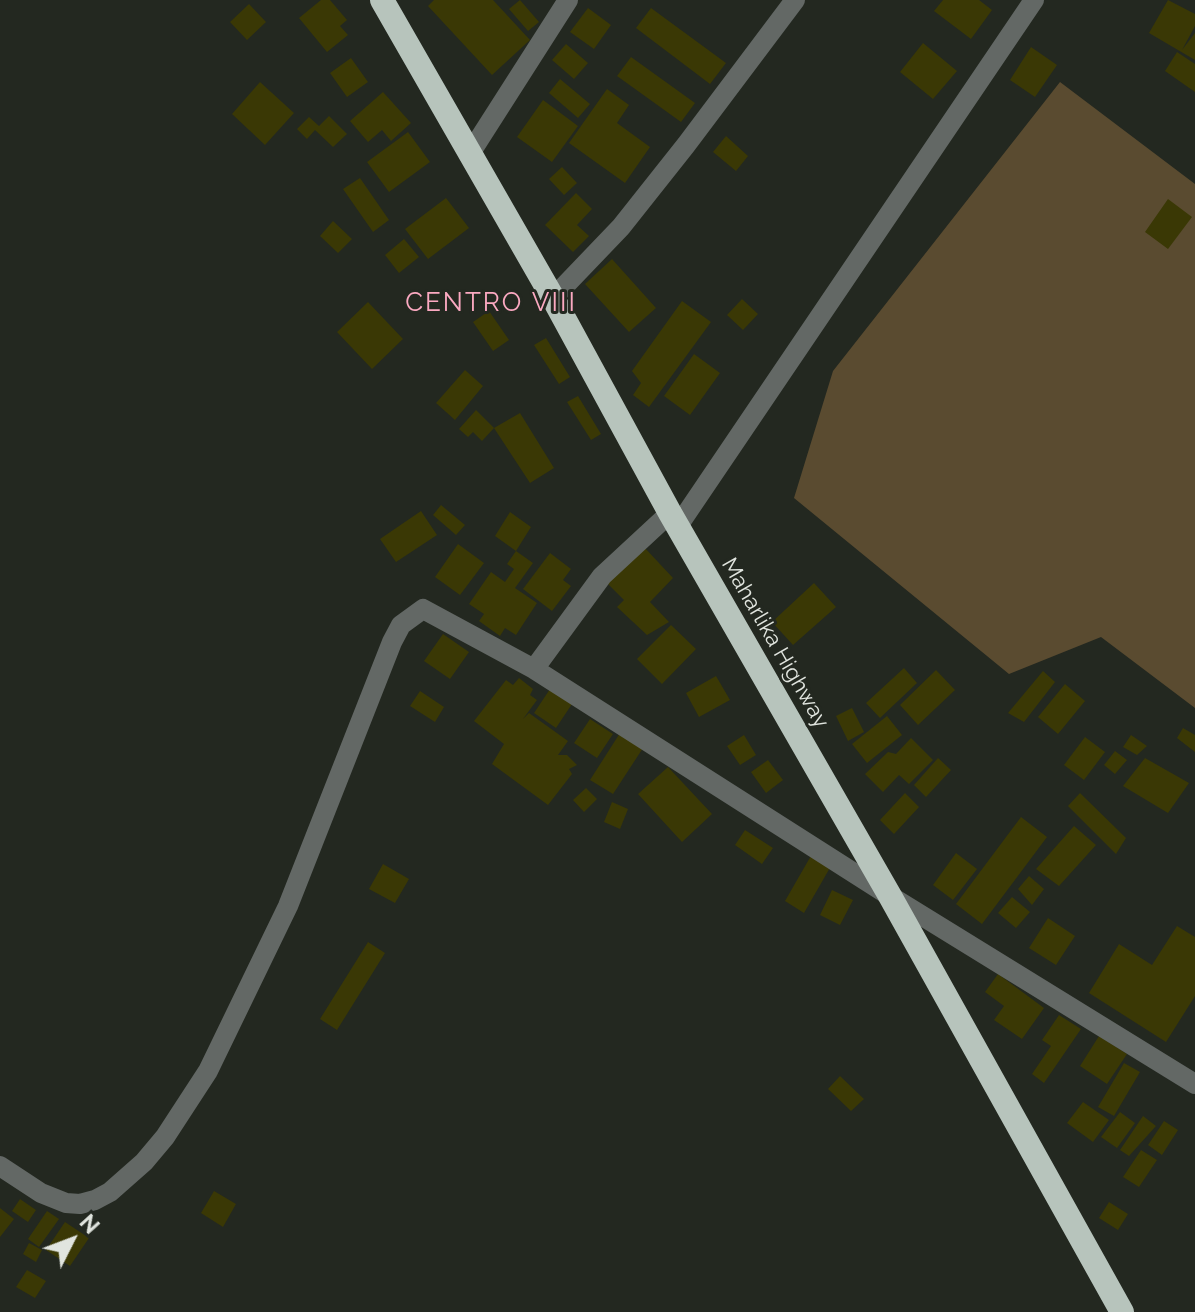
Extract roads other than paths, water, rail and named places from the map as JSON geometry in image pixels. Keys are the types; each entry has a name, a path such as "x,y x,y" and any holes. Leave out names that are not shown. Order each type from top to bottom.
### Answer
{"highway":[{"name":"Maharlika Highway","path":"382,0 553,298 674,519 890,896 1122,1312"}],"street":[{"path":"469,155 568,0"},
{"path":"553,298 621,227 795,0"},
{"path":"534,669 602,576 674,519 1034,0"},
{"path":"0,1166 41,1193 66,1203 80,1204 110,1192 144,1162 165,1137 208,1071 288,906 392,642 401,625 423,609 534,669 890,896 1195,1084"}],"district":[{"name":"CENTRO VIII","path":"491,303"}]}
